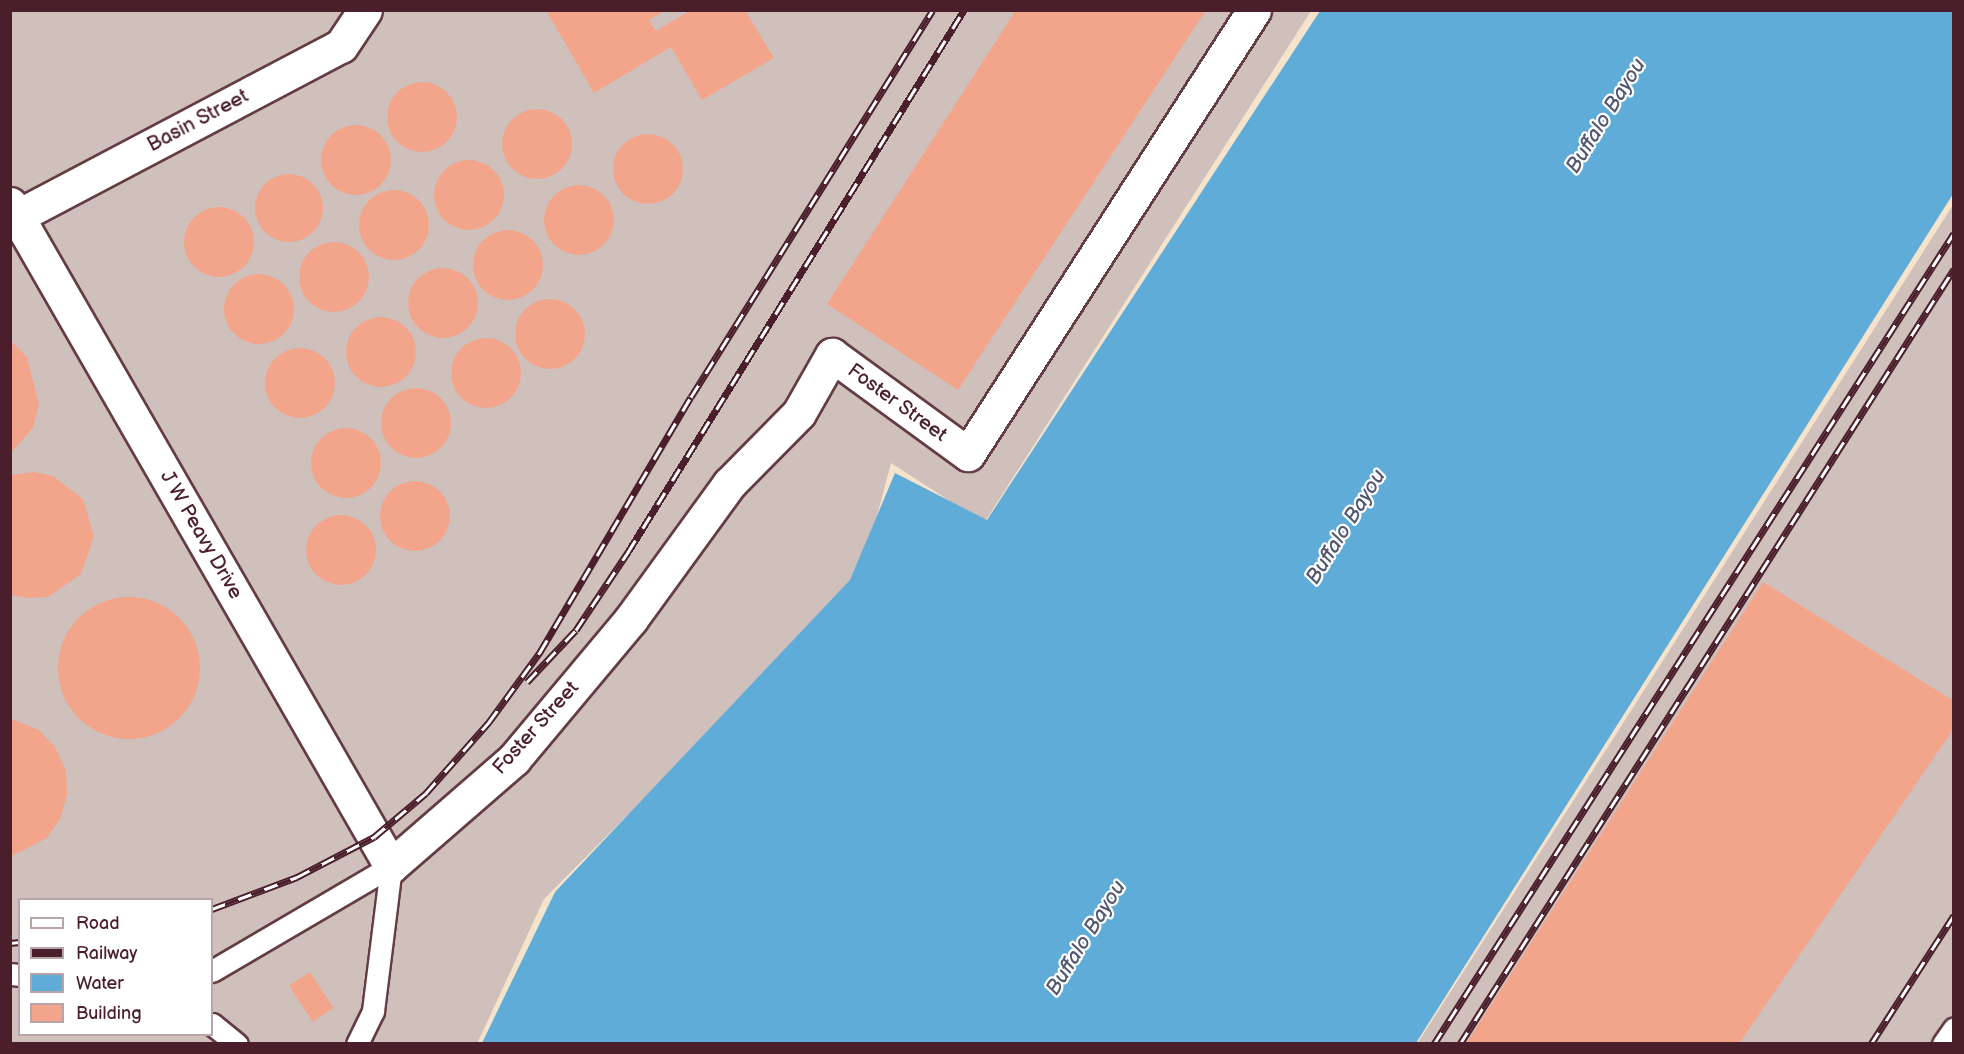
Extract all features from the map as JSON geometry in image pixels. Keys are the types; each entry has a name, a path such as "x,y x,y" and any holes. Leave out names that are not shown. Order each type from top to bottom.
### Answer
{"street":[{"name":"Basin Street","path":"14,210 341,46 365,10"},
{"name":"Foster Street","path":"391,866 513,759 631,619 729,484 799,413 831,355 968,454 1254,10"},
{"name":"J W Peavy Drive","path":"14,210 391,866"}],"lane":[{"path":"213,970 391,866"},
{"path":"357,1044 373,1011 391,866"},
{"path":"213,1024 237,1044"},
{"path":"1943,1044 1953,1028"}],"shaded area":[{"path":"10,11 1311,11 984,523 891,463 859,583 544,899 477,1044 11,1043"},
{"path":"1953,205 1953,1043 1417,1044 1613,739"}],"water":[{"name":"Buffalo Bayou","path":"1320,11 1953,11 1953,194 1416,1043 482,1043 555,892 850,580 895,473 987,520"}],"building":[{"path":"546,10 666,10 649,20 656,31 691,10 745,10 774,58 702,100 671,47 594,93"},
{"path":"1016,10 1206,10 958,390 827,304"},
{"path":"422,82 441,88 451,98 457,117 451,136 441,146 422,152 403,146 393,136 387,117 393,98 403,88"},
{"path":"537,109 556,115 566,125 572,144 566,163 556,173 537,179 518,173 508,163 502,144 508,125 518,115"},
{"path":"356,125 375,131 385,141 391,160 385,179 375,189 356,195 337,189 327,179 321,160 327,141 337,131"},
{"path":"648,134 667,140 677,150 683,169 677,188 667,198 648,204 629,198 619,188 613,169 619,150 629,140"},
{"path":"469,160 488,166 498,176 504,195 498,214 488,224 469,230 450,224 440,214 434,195 440,176 450,166"},
{"path":"282,174 296,174 308,179 318,189 323,208 318,227 308,237 296,242 282,242 270,237 260,227 255,215 255,201 260,189 270,179"},
{"path":"579,185 598,191 608,201 614,220 608,239 598,249 579,255 560,249 550,239 544,220 550,201 560,191"},
{"path":"394,190 413,196 423,206 429,225 423,244 413,254 394,260 375,254 365,244 359,225 365,206 375,196"},
{"path":"219,207 238,213 248,223 254,242 248,261 238,271 219,277 200,271 190,261 184,242 190,223 200,213"},
{"path":"508,230 527,236 537,246 543,265 537,284 527,294 508,300 489,294 479,284 473,265 479,246 489,236"},
{"path":"334,242 353,248 363,258 369,277 363,296 353,306 334,312 315,306 305,296 299,277 305,258 315,248"},
{"path":"443,268 462,274 472,284 478,303 472,322 462,332 443,338 424,332 414,322 408,303 414,284 424,274"},
{"path":"259,274 278,280 288,290 294,309 288,328 278,338 259,344 240,338 230,328 224,309 230,290 240,280"},
{"path":"550,299 569,305 579,315 585,334 579,353 569,363 550,369 531,363 521,353 515,334 521,315 531,305"},
{"path":"381,317 400,323 410,333 416,352 410,371 400,381 381,387 362,381 352,371 346,352 352,333 362,323"},
{"path":"486,338 505,344 515,354 521,373 515,392 505,402 486,408 467,402 457,392 451,373 457,354 467,344"},
{"path":"10,340 27,357 39,404 33,428 10,454"},
{"path":"300,348 319,354 329,364 335,383 329,402 319,412 300,418 281,412 271,402 265,383 271,364 281,354"},
{"path":"416,388 435,394 445,404 451,423 445,442 435,452 416,458 397,452 387,442 381,423 387,404 397,394"},
{"path":"346,428 365,434 375,444 381,463 375,482 365,492 346,498 327,492 317,482 311,463 317,444 327,434"},
{"path":"34,472 53,476 83,499 94,536 81,574 48,597 27,598 10,595 10,475"},
{"path":"415,481 434,487 444,497 450,516 444,535 434,545 415,551 396,545 386,535 380,516 386,497 396,487"},
{"path":"341,515 360,521 370,531 376,550 370,569 360,579 341,585 322,579 312,569 306,550 312,531 322,521"},
{"path":"1763,582 1954,701 1954,728 1739,1044 1466,1044"},
{"path":"129,597 156,602 179,618 195,641 200,668 195,695 179,718 156,734 129,739 102,734 79,718 63,695 58,668 63,641 79,618 102,602"},
{"path":"10,718 39,730 55,747 66,770 67,794 61,817 47,838 10,857"},
{"path":"310,972 333,1008 312,1022 289,986"}],"railway":[{"path":"213,909 297,877 374,837 426,793 489,722 540,652 691,397 933,10"},
{"path":"527,682 576,630 628,552 964,10"},
{"path":"1434,1044 1954,233"},
{"path":"1460,1044 1954,269"},
{"path":"1871,1044 1954,915"},
{"path":"10,943 18,942"}]}
